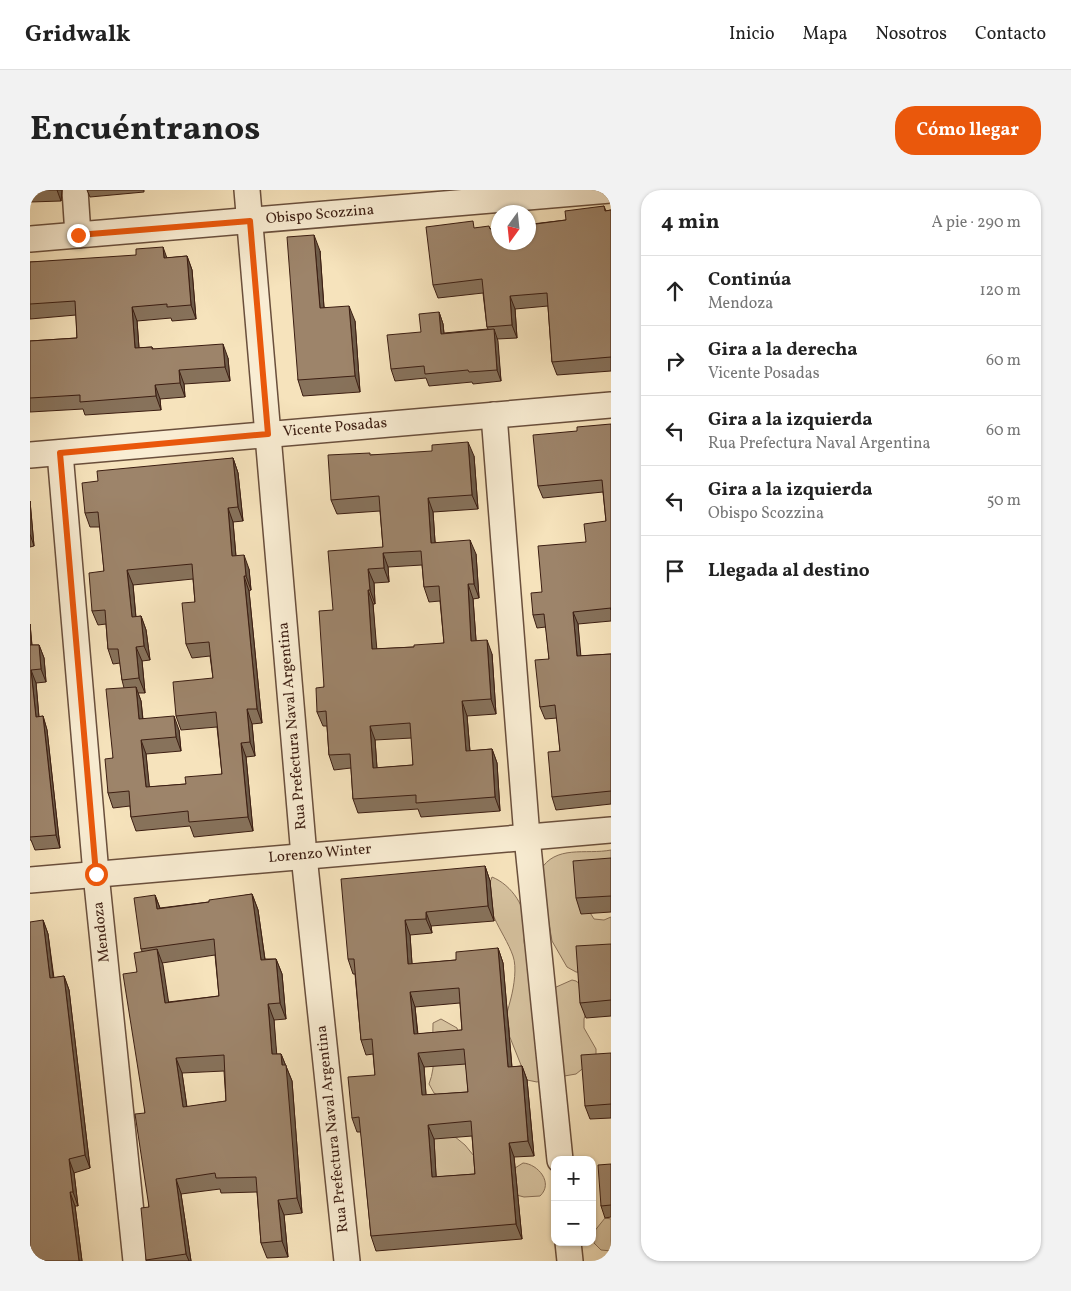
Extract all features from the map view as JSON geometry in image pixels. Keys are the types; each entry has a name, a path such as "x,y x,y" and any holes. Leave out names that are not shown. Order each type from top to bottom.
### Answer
{"street":[{"path":"74,190 78,235"},
{"name":"Rua Prefectura Naval Argentina","path":"247,190 304,856 347,1261"},
{"name":"Obispo Scozzina","path":"30,239 250,221 459,196 610,190"},
{"name":"Vicente Posadas","path":"30,455 611,405"},
{"path":"494,415 527,837 560,1156"},
{"name":"Mendoza","path":"60,453 96,874 136,1261"},
{"name":"Lorenzo Winter","path":"30,880 611,830"},
{"path":"568,1246 570,1261"}],"shaded area":[{"path":"611,850 611,879 589,911 594,919 604,920 611,917 611,956 586,973 576,972 567,967 552,941 540,871 546,863 562,854"},
{"path":"492,877 512,891 517,898 526,922 524,940 527,951 554,988 572,980 580,984 588,1006 584,1019 584,1028 596,1049 596,1054 591,1062 576,1074 537,1082 527,1080 509,1035 507,1013 515,977 515,966 509,946 494,918 491,908 489,888"},
{"path":"441,1019 457,1028 459,1038 483,1076 460,1107 434,1093 429,1084 434,1061 433,1023"},
{"path":"432,1135 454,1136 474,1156 511,1169 523,1163 529,1164 539,1170 545,1180 544,1191 540,1196 524,1197 509,1193 437,1188"},
{"path":"605,1218 611,1219 611,1251 601,1250 596,1245 596,1229"}],"building":[{"path":"604,206 605,211 611,210 611,357 552,362 547,293 510,296 512,325 487,327 482,279 433,285 426,227 473,221 474,228 489,226 491,229 491,250 536,250 536,224 566,220 565,211"},
{"path":"314,235 320,308 349,306 355,376 298,380 287,237"},
{"path":"163,247 164,258 187,256 191,305 167,307 167,304 132,307 135,348 152,347 152,349 223,344 225,367 179,370 180,383 155,385 156,396 80,402 80,395 30,398 30,341 77,338 75,301 30,304 30,262 136,255 136,249"},
{"path":"439,312 441,334 494,329 497,370 469,372 468,370 425,374 424,366 391,369 387,335 421,332 419,314"},
{"path":"611,424 611,608 573,612 577,656 611,654 611,791 552,797 548,752 560,751 555,705 540,707 535,660 549,659 544,614 533,615 531,593 542,592 538,546 586,542 584,524 606,521 602,480 538,486 533,435 577,431 577,427"},
{"path":"468,442 472,495 428,498 431,543 470,540 474,584 468,584 471,641 487,640 491,699 462,701 466,751 492,749 495,797 416,803 416,795 353,799 350,754 329,755 326,711 317,712 316,688 324,687 319,611 333,610 328,551 383,547 379,496 331,500 328,455 370,453 370,455 432,451 432,445","holes":["421,551 424,587 439,586 444,643 372,649 368,569 384,568 383,553","410,723 413,765 373,768 370,726"]},
{"path":"233,458 238,507 228,508 232,556 244,555 246,576 244,576 257,709 247,709 250,742 241,743 248,817 189,822 188,811 131,817 129,791 108,793 105,759 113,758 106,689 136,687 139,719 174,716 176,737 141,740 146,787 186,784 185,777 222,774 216,712 176,716 173,682 213,678 209,642 186,644 182,603 195,602 192,564 127,570 132,617 141,616 144,646 136,647 139,678 122,680 118,649 108,649 105,610 92,611 89,573 104,571 98,512 85,513 82,483 98,481 97,471"},
{"path":"30,645 39,645 41,669 31,670 36,717 43,716 56,835 30,837"},
{"path":"611,858 611,896 576,898 573,861"},
{"path":"485,866 488,906 426,912 426,919 405,920 408,964 456,960 456,952 498,948 508,1067 522,1066 528,1141 509,1143 516,1224 371,1236 359,1117 352,1118 348,1077 375,1075 372,1039 361,1040 354,959 348,959 341,879","holes":["459,988 462,1030 414,1034 410,992","464,1049 468,1092 422,1095 418,1053","471,1121 475,1174 432,1177 428,1125"]},
{"path":"252,894 261,960 276,959 280,1003 268,1004 272,1054 281,1054 282,1065 286,1065 297,1198 278,1200 282,1241 261,1243 256,1177 216,1178 215,1173 176,1179 186,1254 146,1260 141,1208 149,1207 135,1114 145,1113 123,974 137,972 134,953 157,949 165,1003 219,996 214,939 141,949 134,898 155,895 157,909 209,902 209,900","holes":["224,1055 226,1101 183,1107 176,1058"]},
{"path":"43,920 50,978 64,976 85,1155 69,1159 73,1192 70,1192 79,1261 30,1261 30,922"},
{"path":"611,944 611,1000 580,1003 576,946"},
{"path":"611,1053 611,1104 585,1106 581,1055"},
{"path":"611,1164 611,1205 601,1206 598,1165"}],"route":[{"path":"78,235 250,221 268,434 60,453 96,874"}]}
